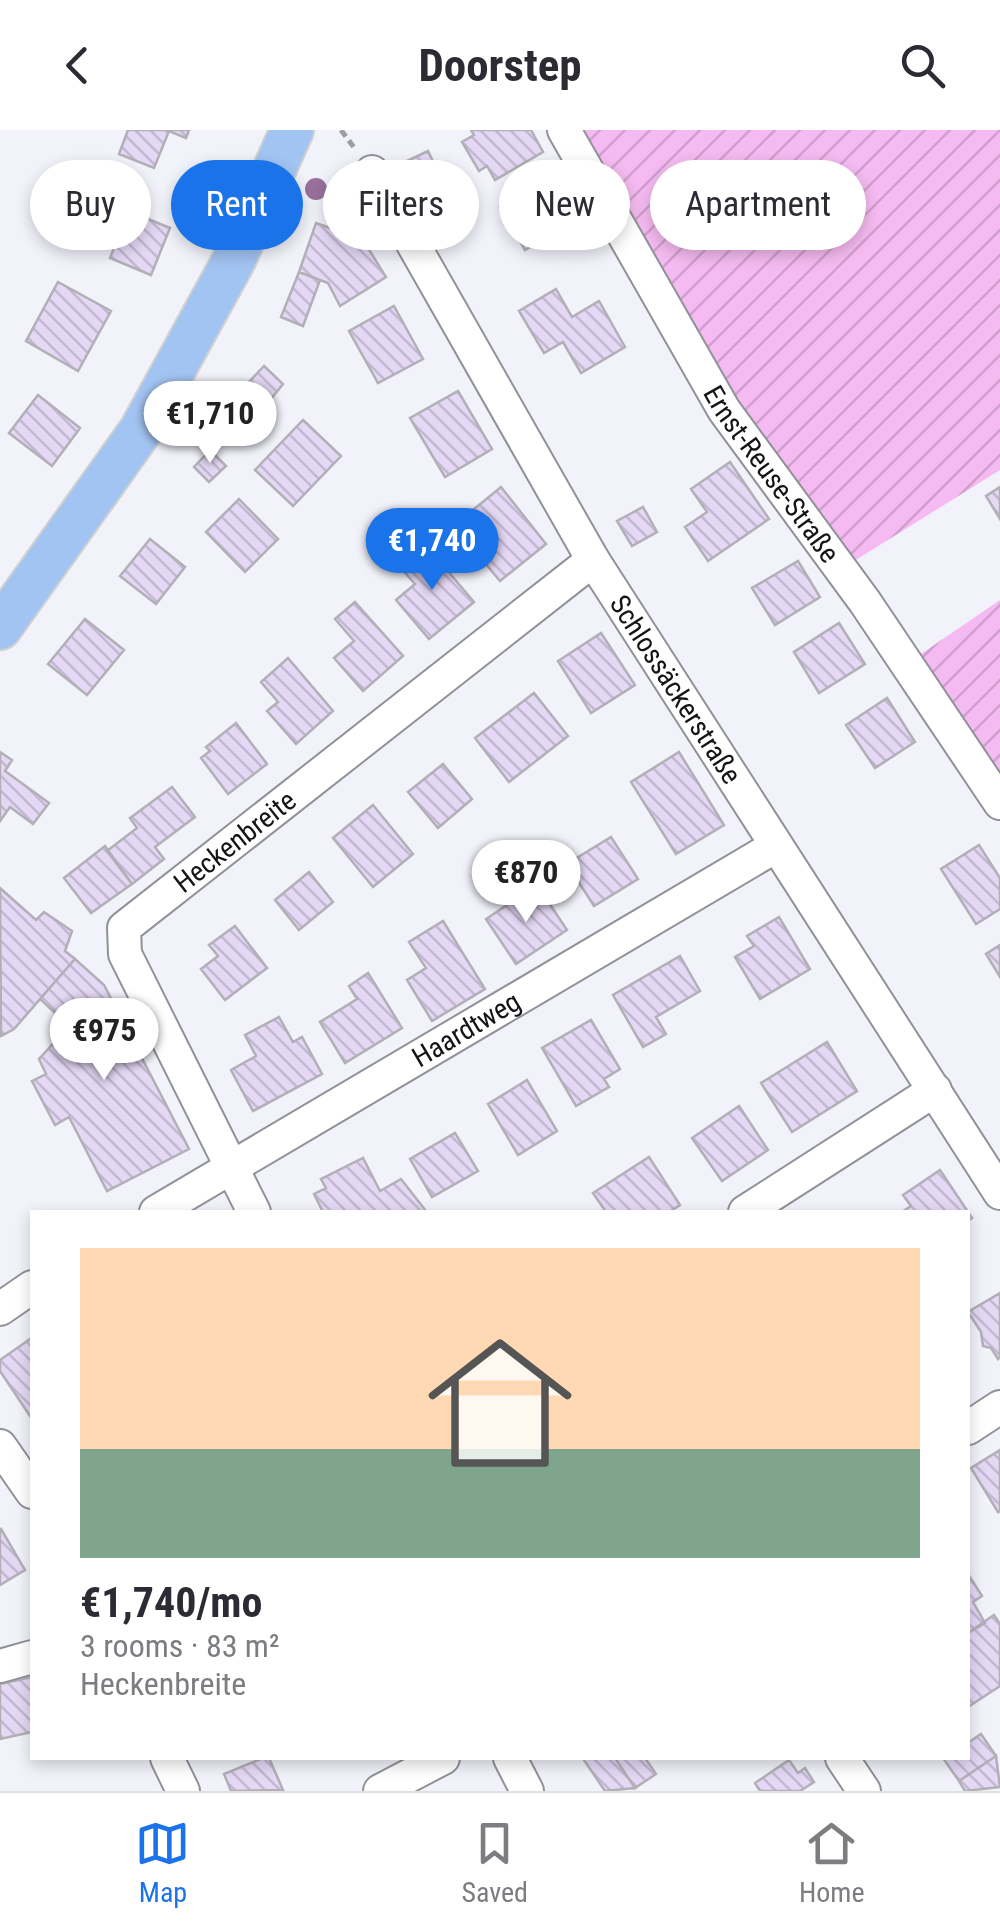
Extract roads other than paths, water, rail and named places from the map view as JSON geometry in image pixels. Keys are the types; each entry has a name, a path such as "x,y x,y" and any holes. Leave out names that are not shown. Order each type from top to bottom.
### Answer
{"main road":[{"path":"4,613 142,430 234,260 292,130"}],"street":[{"name":"Ernst-Reuse-Straße","path":"564,130 724,410 865,602 1000,803"},
{"name":"Schlossäckerstraße","path":"416,250 593,560 1000,1192"},
{"name":"Heckenbreite","path":"253,1210 126,954 124,928 593,560"},
{"name":"Haardtweg","path":"160,1210 776,846"},
{"path":"748,1210 934,1090"},
{"path":"0,1309 30,1288"},
{"path":"970,1427 1000,1407"},
{"path":"0,1446 30,1489"},
{"path":"0,1666 30,1658"},
{"path":"168,1760 184,1791"},
{"path":"380,1791 439,1760"},
{"path":"511,1760 526,1791"},
{"path":"843,1760 864,1791"}]}
